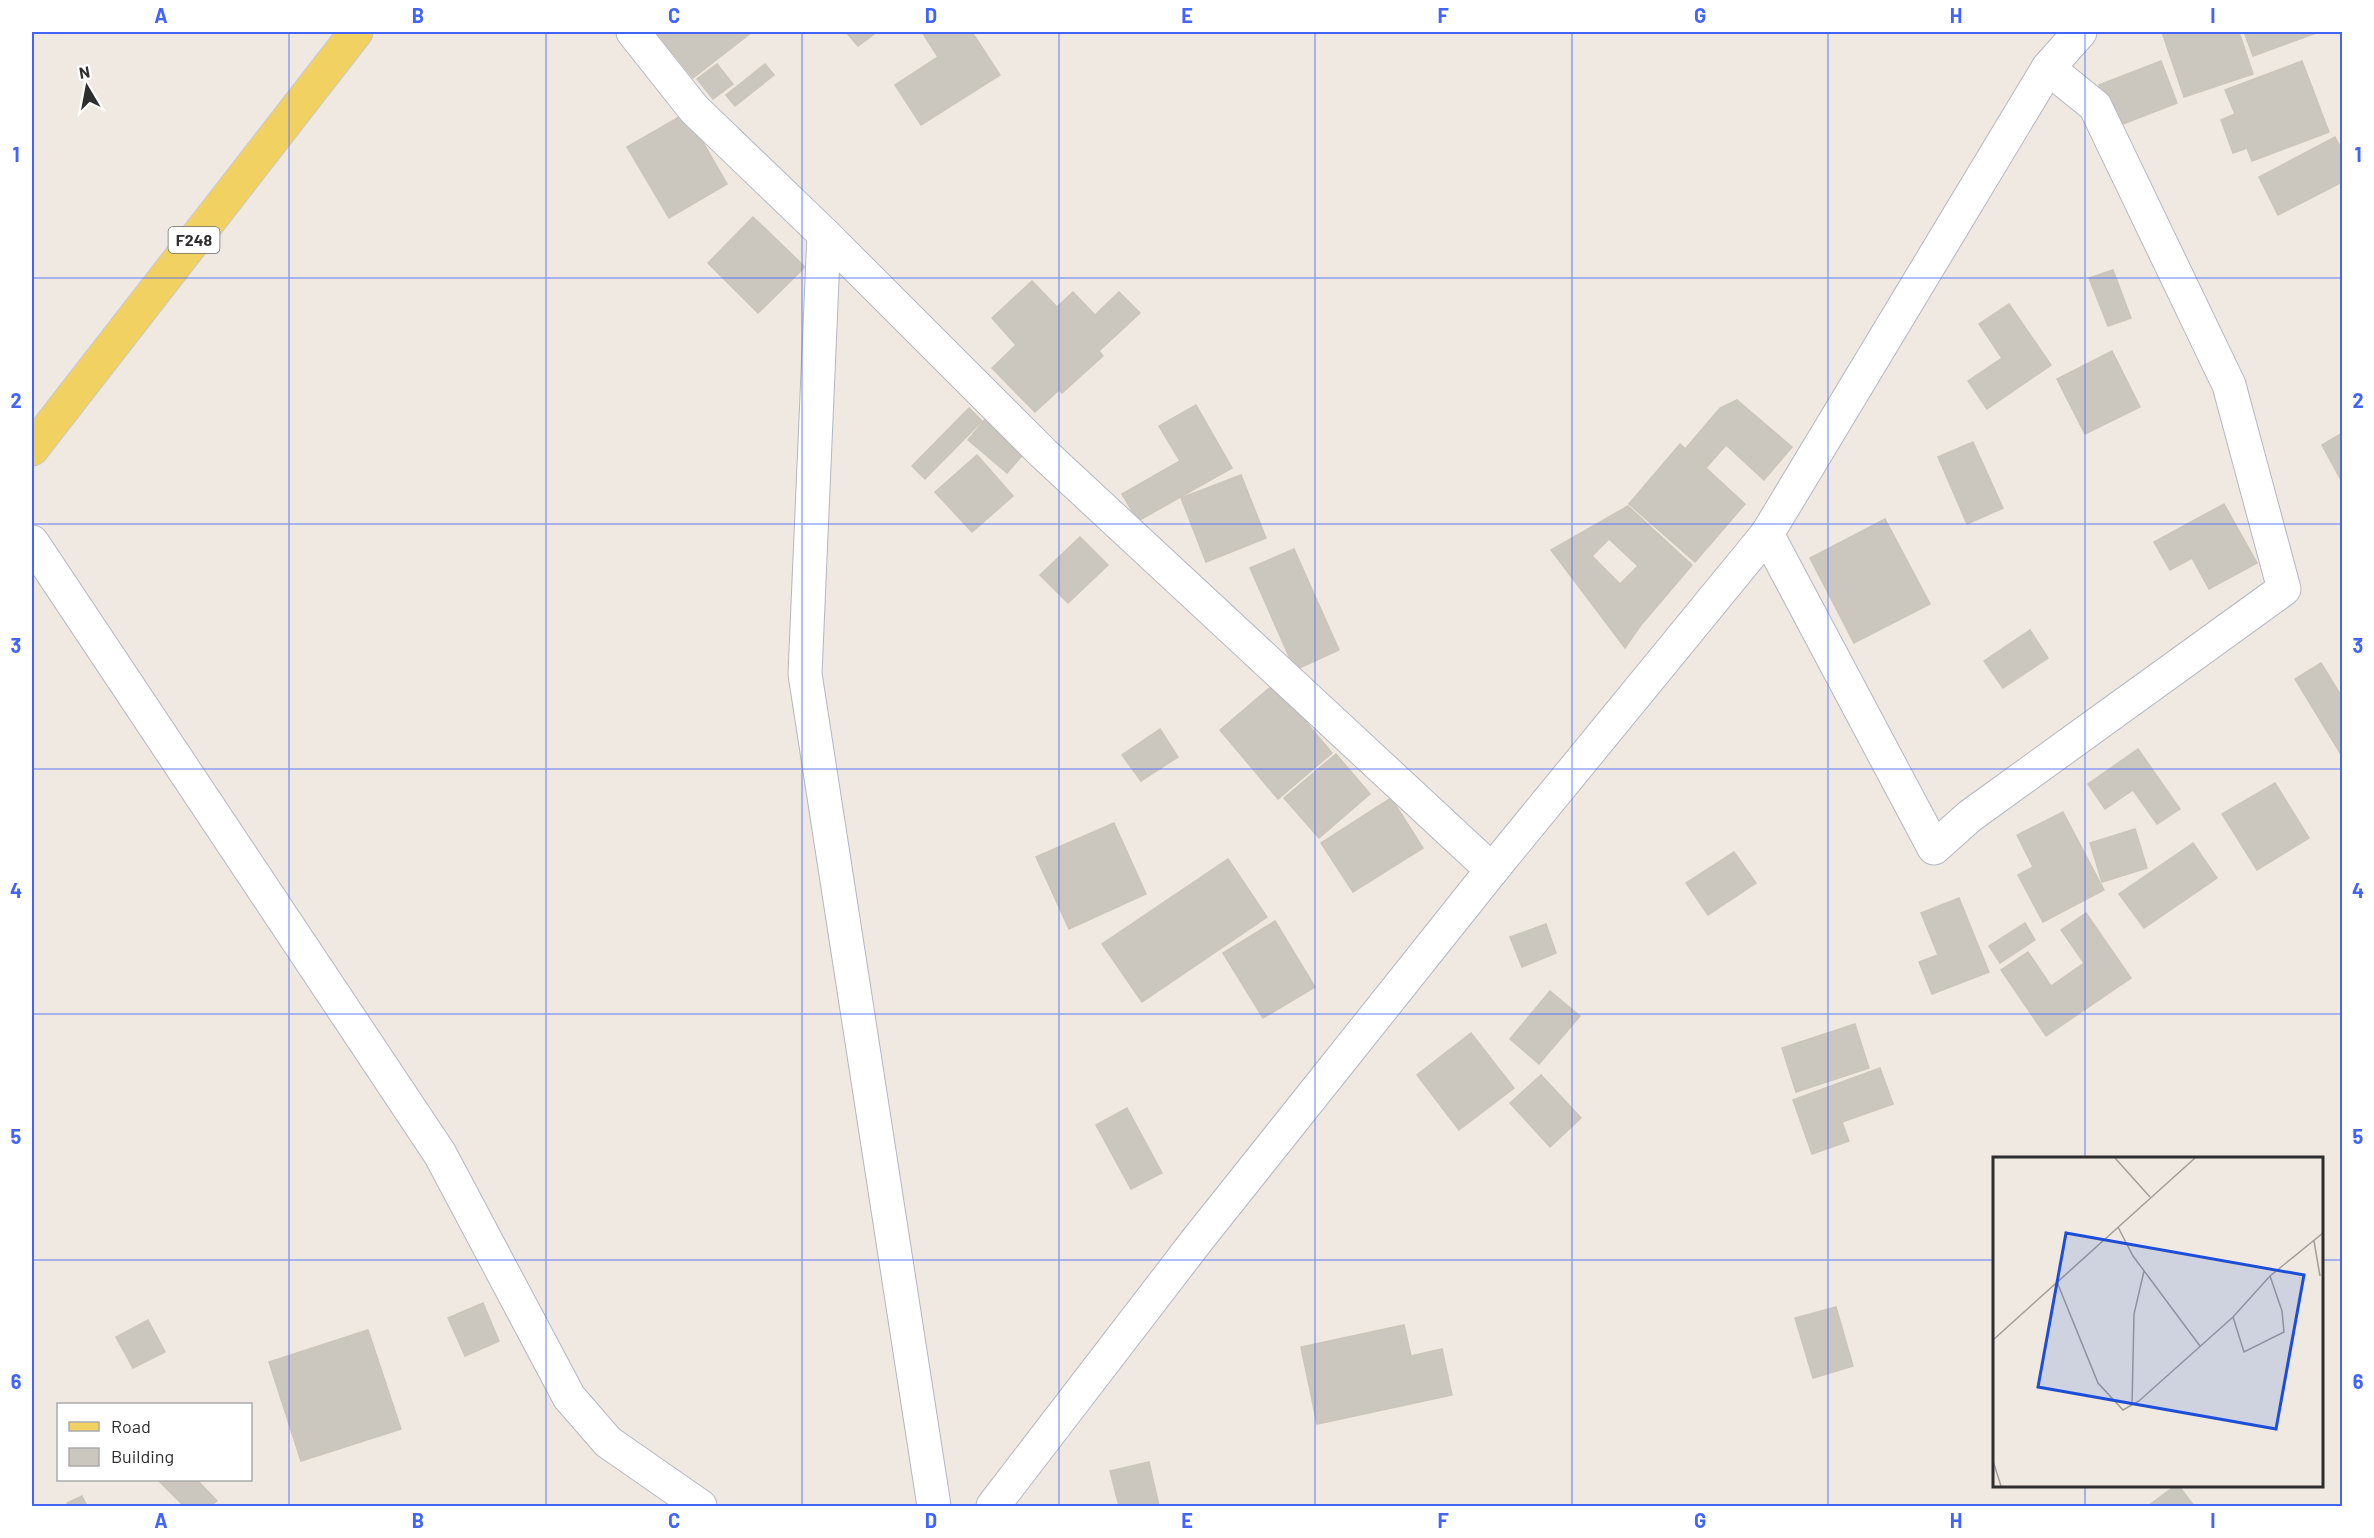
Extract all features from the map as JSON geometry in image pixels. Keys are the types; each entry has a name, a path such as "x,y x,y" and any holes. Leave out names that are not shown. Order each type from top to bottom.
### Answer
{"main road":[{"name":"F248","path":"32,449 356,32"}],"street":[{"path":"633,32 694,109 824,234 1043,453 1492,870"},
{"path":"993,1506 1198,1239 1492,870 1767,534 2048,68 2080,32"},
{"path":"1767,534 1934,848 1970,816 2284,589 2229,385 2095,106 2048,68"},
{"path":"824,234 805,674 934,1506"},
{"path":"32,542 440,1154 569,1397 608,1442 700,1506"}],"building":[{"path":"656,32 752,32 693,78"},
{"path":"846,32 877,32 858,46"},
{"path":"922,32 972,32 1000,75 921,125 895,85 938,57"},
{"path":"2162,32 2239,32 2253,74 2184,97"},
{"path":"2244,32 2319,32 2253,56"},
{"path":"2161,61 2177,103 2115,127 2099,85"},
{"path":"2302,61 2329,132 2252,161 2247,148 2233,153 2221,120 2235,114 2225,90"},
{"path":"717,64 733,84 713,99 697,79"},
{"path":"765,64 774,75 735,106 726,95"},
{"path":"686,113 727,184 669,218 627,147"},
{"path":"2335,137 2342,150 2342,182 2278,215 2259,177"},
{"path":"753,217 805,267 758,313 708,263"},
{"path":"2113,270 2131,318 2108,326 2089,278"},
{"path":"1032,281 1057,307 1073,292 1095,315 1119,292 1140,313 1099,351 1103,356 1062,393 1059,390 1035,412 992,368 1016,345 992,318"},
{"path":"2009,304 2051,365 1987,409 1968,381 2002,358 1979,324"},
{"path":"2112,351 2140,407 2085,434 2057,379"},
{"path":"1737,400 1792,447 1764,480 1726,445 1707,467 1686,448 1720,408"},
{"path":"1196,405 1232,468 1138,521 1122,494 1180,461 1159,426"},
{"path":"969,408 982,421 925,479 912,466"},
{"path":"987,417 1027,450 1007,473 968,440"},
{"path":"2342,433 2342,482 2322,445"},
{"path":"1973,442 2003,508 1967,524 1938,457"},
{"path":"1680,444 1745,504 1695,562 1629,504"},
{"path":"977,455 1013,496 972,532 935,492"},
{"path":"1241,475 1266,538 1206,562 1181,498"},
{"path":"2224,504 2257,563 2209,589 2192,558 2170,570 2154,542"},
{"path":"1628,506 1692,565 1641,625 1625,648 1551,550","holes":["1609,539 1638,566 1620,584 1592,556"]},
{"path":"1885,519 1930,604 1854,643 1810,558"},
{"path":"1080,537 1108,565 1068,603 1040,575"},
{"path":"1294,549 1339,650 1295,670 1250,568"},
{"path":"2030,630 2048,658 2003,688 1984,661"},
{"path":"2321,663 2342,697 2342,756 2295,679"},
{"path":"1274,684 1332,753 1278,799 1220,730"},
{"path":"1160,729 1178,757 1141,781 1122,755"},
{"path":"2138,749 2180,809 2157,824 2133,790 2105,809 2088,784"},
{"path":"1336,754 1370,794 1319,838 1284,798"},
{"path":"2275,783 2309,838 2257,870 2222,814"},
{"path":"1391,798 1423,848 1353,892 1321,843"},
{"path":"2063,812 2104,890 2043,922 2018,875 2033,867 2017,835"},
{"path":"1114,823 1146,894 1069,929 1036,857"},
{"path":"2135,829 2147,868 2102,882 2090,843"},
{"path":"2193,843 2217,878 2144,928 2119,894"},
{"path":"1734,852 1756,883 1708,915 1686,883"},
{"path":"1228,859 1267,917 1142,1002 1102,944"},
{"path":"1959,898 1989,972 1932,994 1919,962 1938,955 1921,913"},
{"path":"2086,913 2131,978 2046,1036 2001,970 2028,952 2051,986 2084,963 2061,930"},
{"path":"1275,921 1315,987 1263,1018 1223,953"},
{"path":"2025,923 2035,940 2000,963 1989,946"},
{"path":"1546,924 1556,953 1522,967 1510,937"},
{"path":"1550,991 1580,1016 1539,1064 1510,1039"},
{"path":"1855,1024 1869,1068 1796,1092 1782,1048"},
{"path":"1471,1033 1514,1088 1459,1130 1417,1075"},
{"path":"1880,1068 1893,1104 1842,1122 1849,1141 1812,1154 1793,1100"},
{"path":"1541,1075 1581,1118 1550,1147 1510,1103"},
{"path":"1127,1108 1162,1173 1131,1189 1096,1125"},
{"path":"483,1303 499,1341 465,1356 448,1318"},
{"path":"1836,1307 1853,1366 1813,1378 1795,1318"},
{"path":"148,1320 165,1352 133,1368 116,1337"},
{"path":"1404,1325 1411,1356 1442,1349 1452,1395 1317,1424 1301,1347"},
{"path":"368,1330 401,1429 301,1461 269,1362"},
{"path":"1149,1462 1159,1506 1119,1506 1110,1471"},
{"path":"159,1481 198,1481 217,1501 210,1506 184,1506"},
{"path":"2174,1487 2180,1487 2194,1506 2148,1506"},
{"path":"82,1496 87,1506 69,1506 67,1503"}]}
